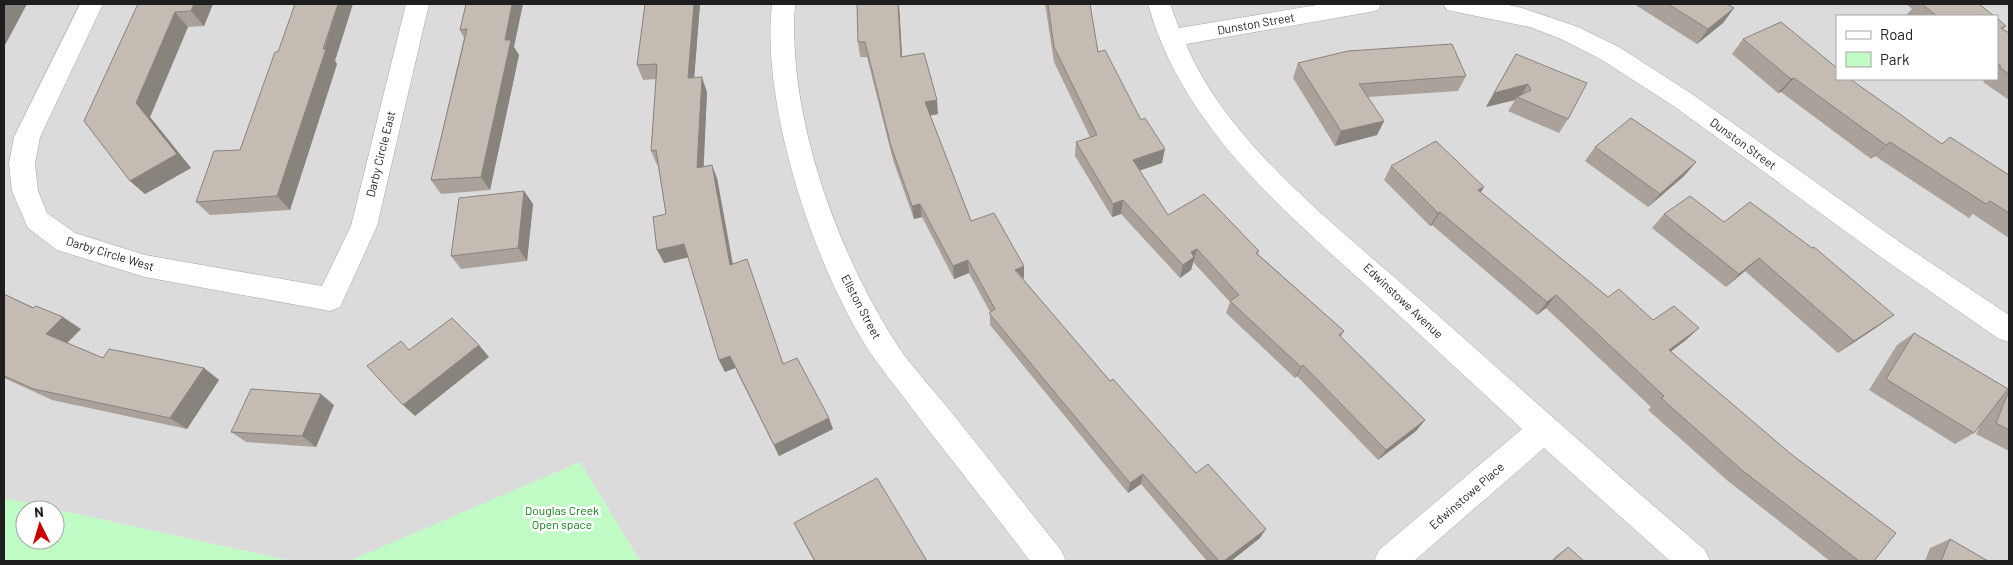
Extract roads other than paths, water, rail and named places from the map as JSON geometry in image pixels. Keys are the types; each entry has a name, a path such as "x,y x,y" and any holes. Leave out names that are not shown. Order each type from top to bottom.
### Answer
{"street":[{"name":"Darby Circle West","path":"92,4 27,137 22,164 25,191 36,220 66,242 145,266 330,299"},
{"name":"Darby Circle East","path":"330,299 364,226 418,4"},
{"name":"Ellston Street","path":"784,4 782,17 784,76 800,155 824,227 852,295 885,350 1050,561"},
{"name":"Edwinstowe Avenue","path":"1159,4 1171,38 1197,89 1234,140 1280,188 1543,430 1694,561"},
{"name":"Dunston Street","path":"1171,38 1370,4"},
{"name":"Dunston Street","path":"1455,4 1480,7 1532,20 1584,40 1641,72 1938,285 2009,330"},
{"name":"Edwinstowe Place","path":"1390,561 1543,430"}],"park label":[{"name":"Douglas Creek Open space","path":"562,518"}]}
